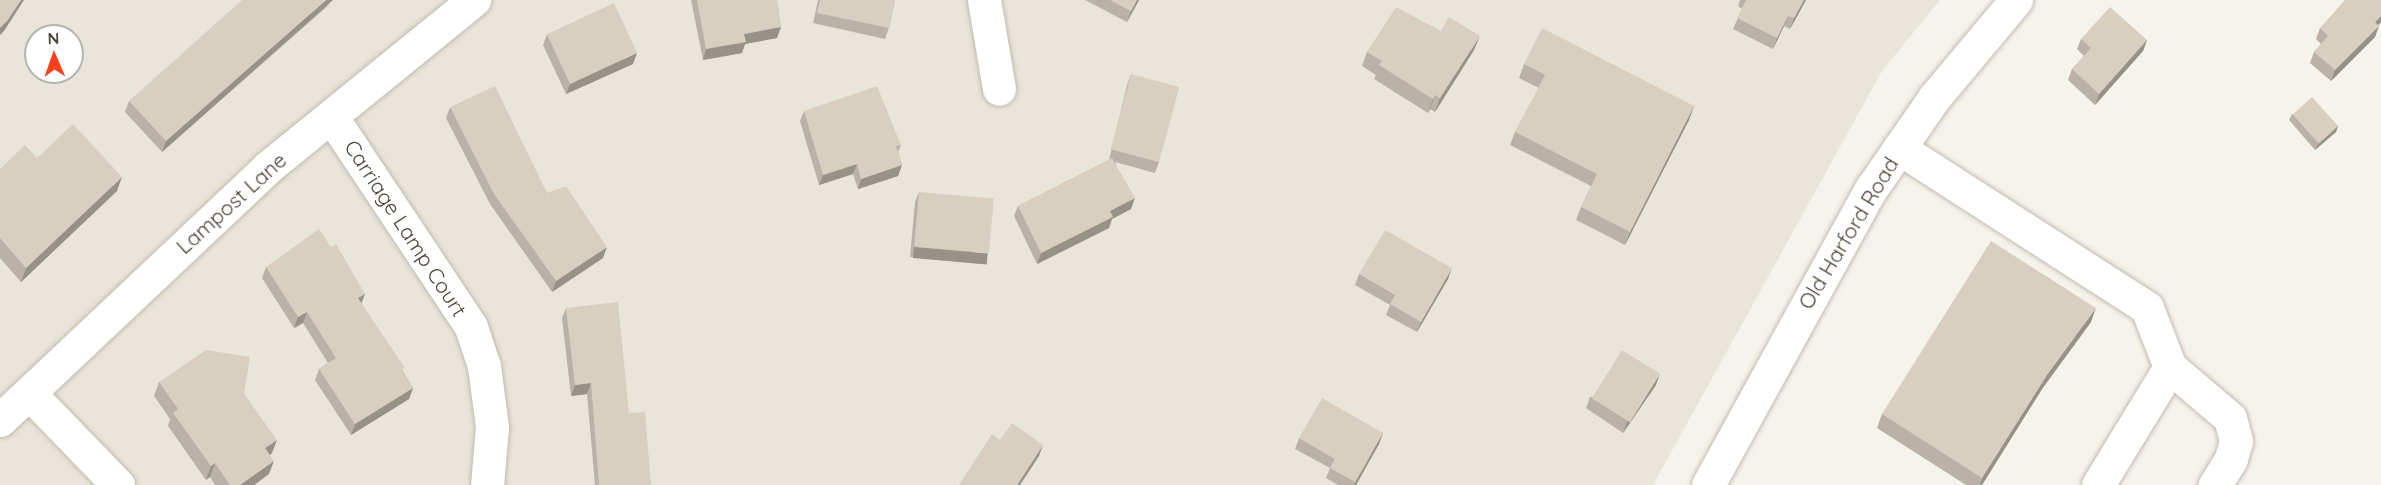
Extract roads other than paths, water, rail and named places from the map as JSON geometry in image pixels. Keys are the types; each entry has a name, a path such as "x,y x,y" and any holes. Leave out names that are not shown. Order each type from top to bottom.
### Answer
{"street":[{"name":"Lampost Lane","path":"0,420 203,226 331,116 474,0"},
{"path":"984,0 999,89"},
{"name":"Old Harford Road","path":"1708,485 1813,290 1899,148 1963,60 2016,0"},
{"name":"Carriage Lamp Court","path":"331,116 471,327 484,366 492,427 487,485"},
{"path":"1899,148 2147,308 2170,367 2230,418 2236,441 2231,459 2215,485"},
{"path":"2098,485 2170,367"},
{"path":"29,393 118,485"}]}
